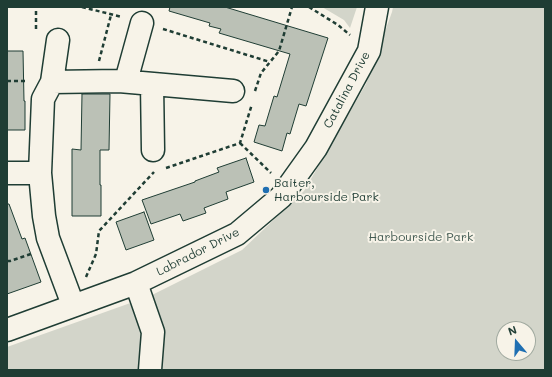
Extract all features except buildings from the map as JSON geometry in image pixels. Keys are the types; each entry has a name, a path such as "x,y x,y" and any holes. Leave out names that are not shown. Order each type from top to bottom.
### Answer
{"street":[{"name":"Catalina Drive","path":"316,148 369,51 377,7"},
{"path":"126,81 142,23"},
{"path":"58,40 52,82 43,99 40,173 44,216 48,238 73,306"},
{"path":"52,82 126,81 233,91"},
{"path":"152,84 153,150"},
{"name":"Labrador Drive","path":"7,330 136,283 237,234 281,197 316,148"},
{"path":"7,173 40,173"},
{"path":"136,283 153,332 150,370"}],"path":[{"path":"36,7 36,29"},
{"path":"82,7 142,23 270,62"},
{"path":"240,143 261,73 279,51 292,7"},
{"path":"309,7 338,25 369,51"},
{"path":"94,81 111,15"},
{"path":"233,91 253,99"},
{"path":"240,143 287,188"},
{"path":"73,306 96,254 99,231 153,172 240,143"}],"green space":[{"path":"322,7 357,7 350,28 344,20"},
{"name":"Harbourside Park","path":"393,7 545,7 545,370 7,370 7,347 150,296 242,250 304,191 366,84"}],"place":[{"name":"Baiter, Harbourside Park","path":"266,190"}]}
